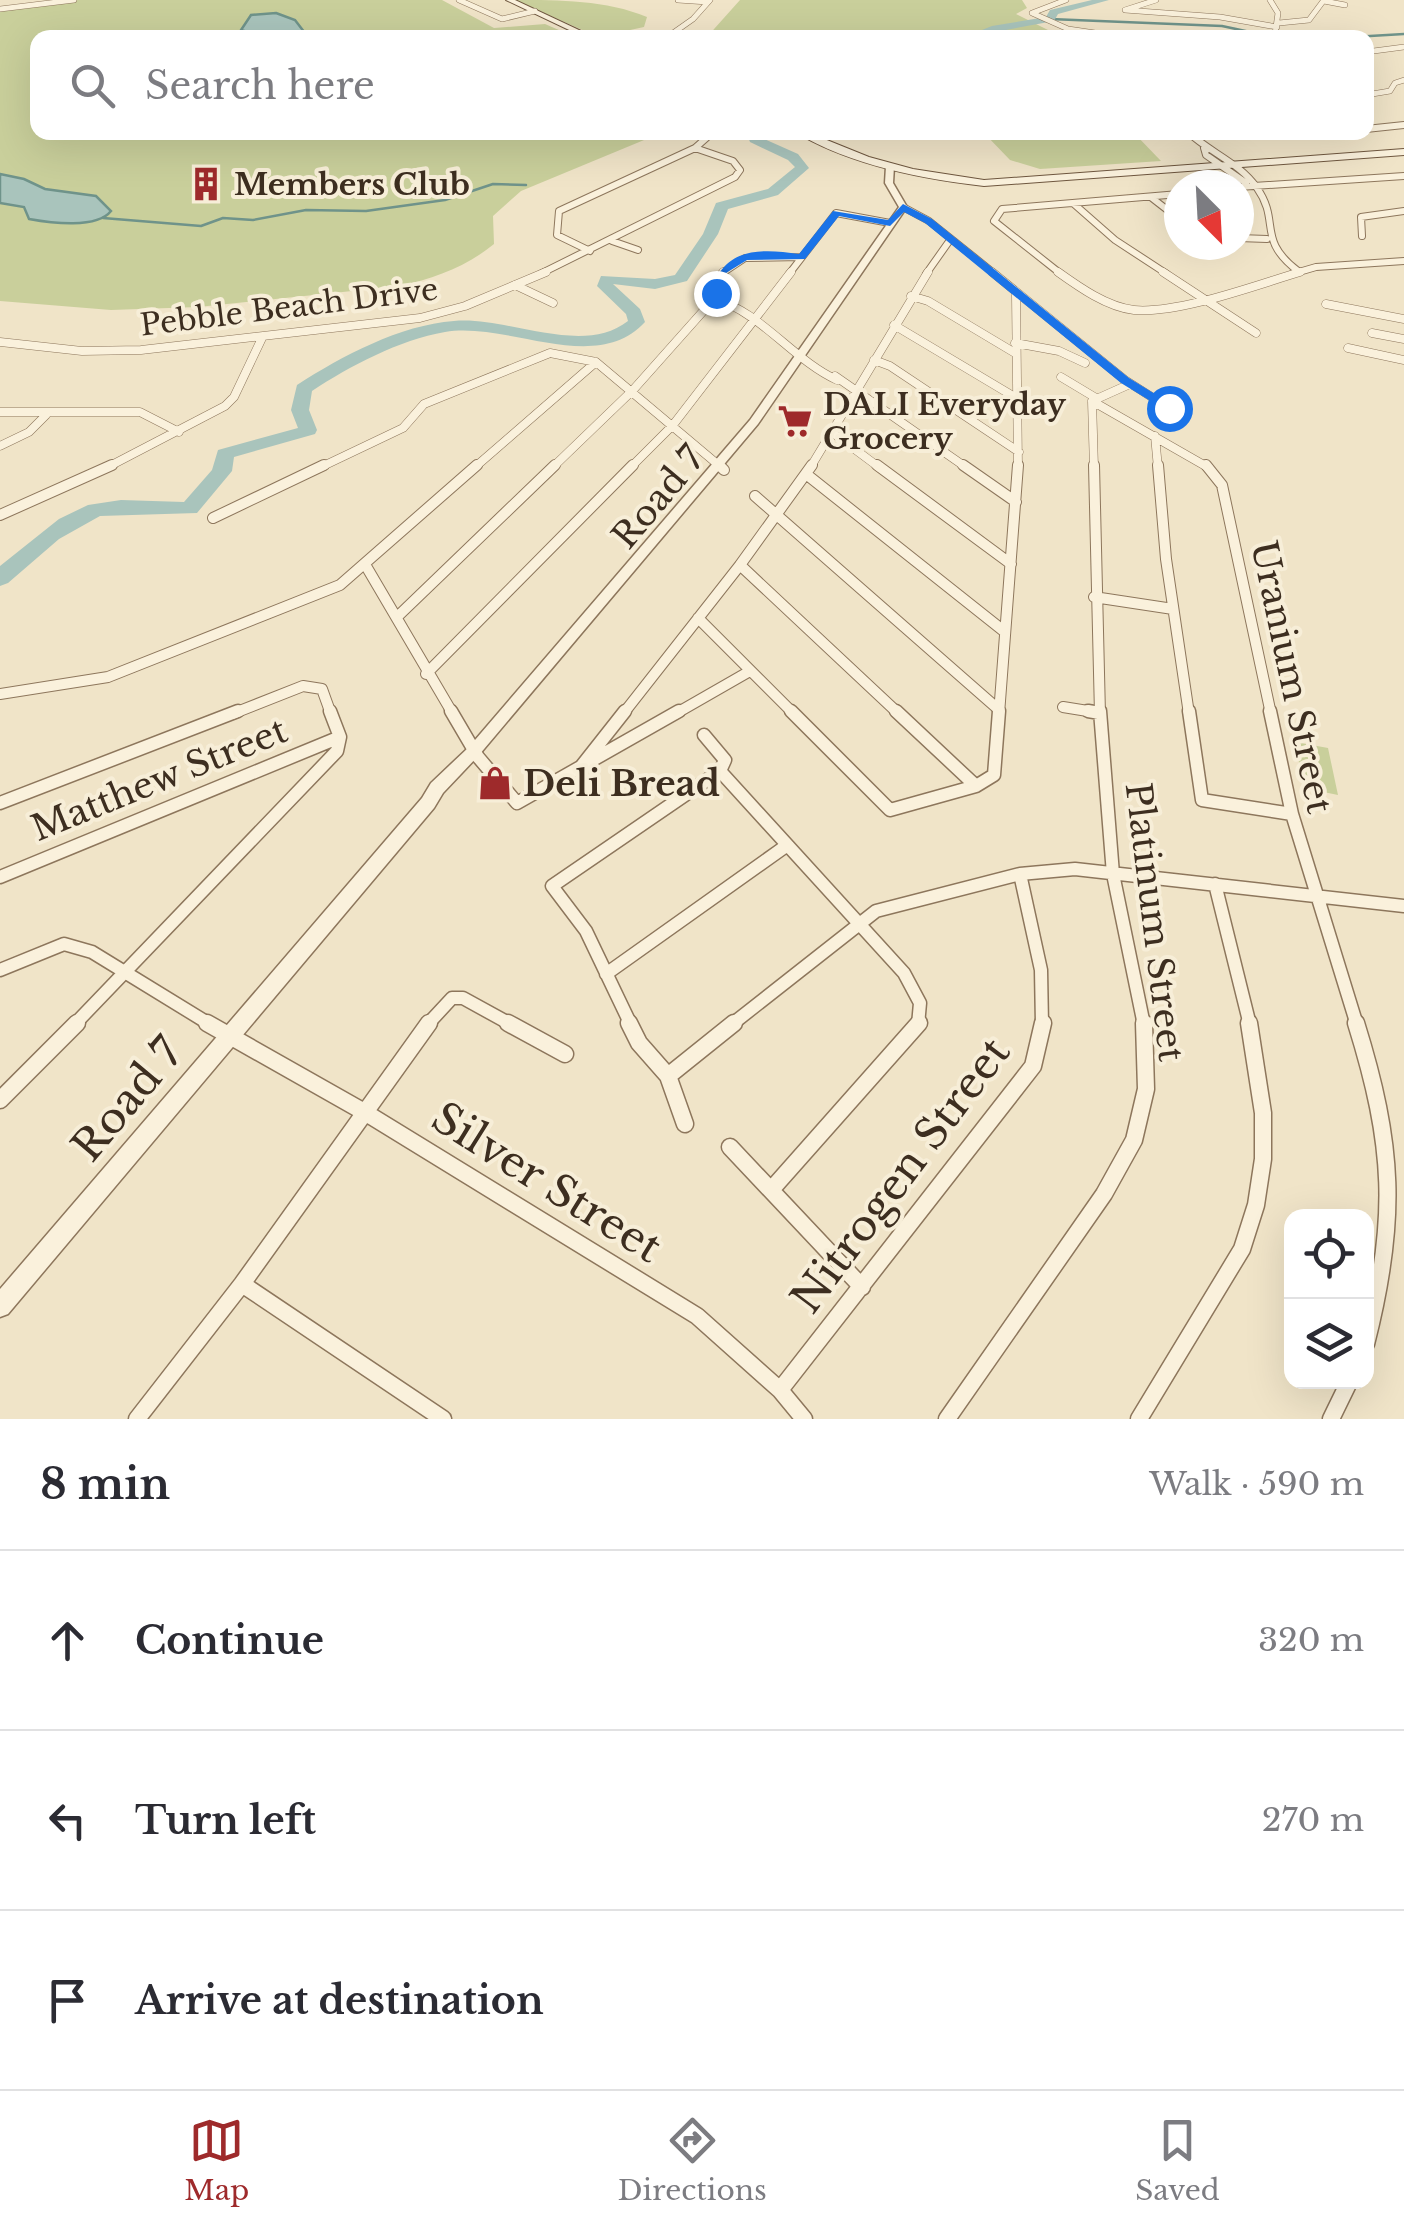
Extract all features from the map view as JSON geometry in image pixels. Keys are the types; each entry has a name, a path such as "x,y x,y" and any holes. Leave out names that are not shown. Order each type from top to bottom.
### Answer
{"main road":[{"path":"498,0 575,30"},
{"path":"509,0 566,30"},
{"path":"817,140 894,167 997,180 1404,150"}],"street":[{"path":"9,8 10,0"},
{"path":"0,8 74,0"},
{"path":"459,0 502,18 531,12"},
{"path":"678,0 709,1"},
{"path":"1066,0 1032,11 1036,18 1046,22 1088,30"},
{"path":"1156,0 1122,11 1216,14 1278,25 1308,20 1324,0 1345,5"},
{"path":"1270,0 1276,30"},
{"path":"677,30 709,1"},
{"path":"1316,13 1324,15"},
{"path":"1374,51 1404,47"},
{"path":"1374,94 1390,91 1394,83 1404,80"},
{"path":"1374,128 1404,125"},
{"path":"590,251 557,235 559,211 695,148 704,140"},
{"path":"1196,140 1255,187 1270,220 1267,239 1275,254 1298,271"},
{"name":"Pebble Beach Drive","path":"0,342 112,352 420,318 515,285 590,251 744,171 733,161 695,148"},
{"path":"1204,148 1205,154 1255,187 1404,176"},
{"path":"894,167 892,186 908,210 1130,384 1169,408"},
{"path":"1164,195 1002,209 994,221 1062,275 1116,307 1134,310 1205,301 1298,271 1404,261"},
{"path":"1148,197 1164,206"},
{"path":"1074,204 1116,240 1256,333"},
{"name":"Road 7","path":"803,356 890,223 908,210"},
{"name":"Road 7","path":"0,1306 437,788 476,754 721,467 908,210"},
{"path":"1362,236 1362,216 1404,211"},
{"path":"426,674 673,424 836,213 890,223"},
{"path":"1254,239 1267,239"},
{"path":"580,768 806,474 911,296 950,240"},
{"path":"612,241 638,250"},
{"path":"396,617 634,390 717,298 716,284 722,272 744,257 801,257"},
{"path":"515,285 552,303"},
{"path":"698,618 890,810 976,786 994,774 1019,452 1016,295"},
{"path":"911,296 928,301 1015,348 1069,354 1085,363"},
{"path":"717,298 1016,502"},
{"path":"1326,304 1404,319"},
{"path":"894,325 1018,399"},
{"path":"1372,333 1404,339"},
{"path":"0,516 179,432 234,397 262,338"},
{"path":"1348,348 1404,360"},
{"path":"213,518 404,428 424,404 550,353 596,362 634,390 721,467"},
{"path":"874,360 890,366 1019,452"},
{"path":"0,694 108,677 340,585 596,362"},
{"path":"1061,377 1155,436 1174,609 1202,800 1292,814"},
{"path":"1094,400 1130,384"},
{"name":"Platinum Street","path":"948,1419 1104,1194 1134,1140 1146,1090 1145,1029 1114,874 1100,713 1094,597 1094,400"},
{"path":"0,412 140,412 179,432"},
{"path":"0,446 29,432 46,415"},
{"path":"834,432 1011,564"},
{"name":"Uranium Street","path":"1155,436 1213,471 1222,484 1292,814 1378,1093 1388,1154 1381,1285 1374,1313"},
{"path":"806,474 1006,632"},
{"path":"755,496 998,709"},
{"path":"740,564 976,786"},
{"path":"366,566 476,754 517,803 750,671"},
{"path":"1094,597 1174,609"},
{"path":"0,803 303,686 322,689 340,736 337,751 126,974 0,1100"},
{"path":"1063,707 1100,713"},
{"path":"686,1124 668,1076 639,1043 586,931 552,886 720,771 726,760 704,735"},
{"name":"Matthew Street","path":"0,877 340,736"},
{"path":"720,771 914,986 923,1012 919,1024 771,1190"},
{"path":"606,974 786,846"},
{"path":"668,1076 856,923 904,901 1020,874 1051,870 1114,874 1404,906"},
{"name":"Nitrogen Street","path":"780,1390 1020,1084 1042,1044 1044,987 1020,874"},
{"path":"1138,1419 1242,1249 1254,1220 1261,1186 1265,1118 1215,884"},
{"name":"Silver Street","path":"0,970 64,944 92,952 229,1036 366,1112 697,1316 780,1390 804,1419"},
{"path":"137,1419 242,1284 439,1008 452,998 463,998 565,1054"},
{"path":"730,1147 862,1286"},
{"path":"242,1284 443,1419"},
{"path":"1331,1419 1346,1389"}],"green space":[{"path":"63,0 442,0 494,28 545,24 559,30 30,30 30,140 644,140 521,191 493,216 494,244 461,265 413,283 198,307 111,310 0,301 0,10"},
{"path":"515,0 599,4 647,17 644,27 630,30 582,30"},
{"path":"740,0 1022,0 1027,8 1016,14 1048,30 713,30"},
{"path":"991,140 1141,140 1161,161 1040,169 1010,160"},
{"path":"1295,742 1328,748 1338,795 1304,788"}],"water":[{"path":"276,13 295,20 303,30 241,30 251,15"},
{"path":"0,174 45,189 96,196 111,211 85,222 29,219 24,207 0,203"}],"waterway":[{"path":"989,30 1050,19 1054,12 1104,0"},
{"path":"1050,19 1241,30"},
{"path":"1374,36 1404,34"},
{"path":"0,578 66,524 96,510 190,508 222,471 225,454 308,430 300,410 303,389 401,340 459,325 579,340 622,334 637,322 634,312 605,286 607,279 655,284 681,278 711,234 721,206 773,192 802,168 793,157 756,140"},
{"path":"103,218 201,226 223,218 253,220 306,210 366,211 445,200 493,184 526,185"}],"place":[{"name":"Members Club","path":"206,184"},
{"name":"DALI Everyday Grocery","path":"795,421"},
{"name":"Deli Bread","path":"495,783"}],"route":[{"path":"716,293 722,272 744,257 801,257 836,213 890,223 903,207 928,221 1143,394 1169,408"}]}
